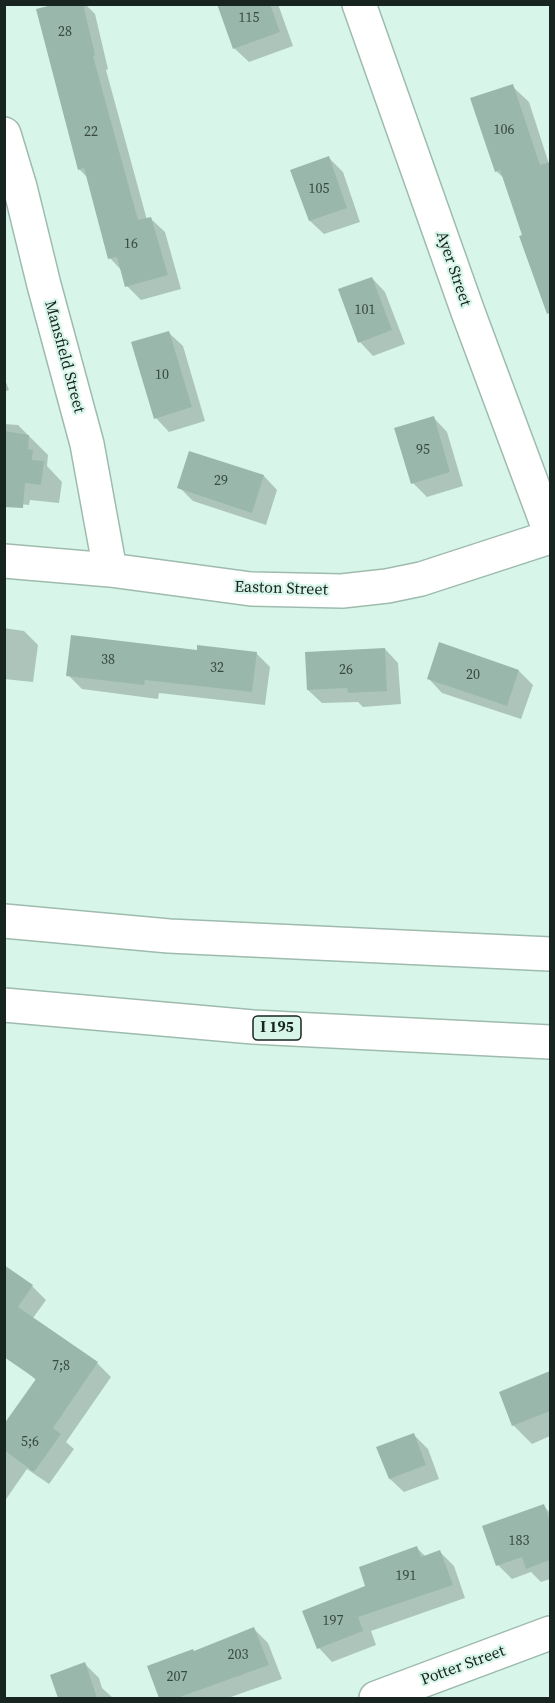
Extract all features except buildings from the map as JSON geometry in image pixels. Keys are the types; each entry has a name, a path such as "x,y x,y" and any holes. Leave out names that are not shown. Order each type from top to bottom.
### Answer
{"main road":[{"name":"Ayer Street","path":"359,4 468,312 550,532"},
{"name":"Mansfield Street","path":"6,140 84,433 110,570"},
{"name":"Easton Street","path":"4,561 110,570 251,590 342,591 387,586 421,579 550,537"},
{"path":"4,921 169,936 550,954"},
{"name":"I 195","path":"4,1005 263,1028 550,1042"},
{"name":"Potter Street","path":"376,1698 550,1633"}]}
